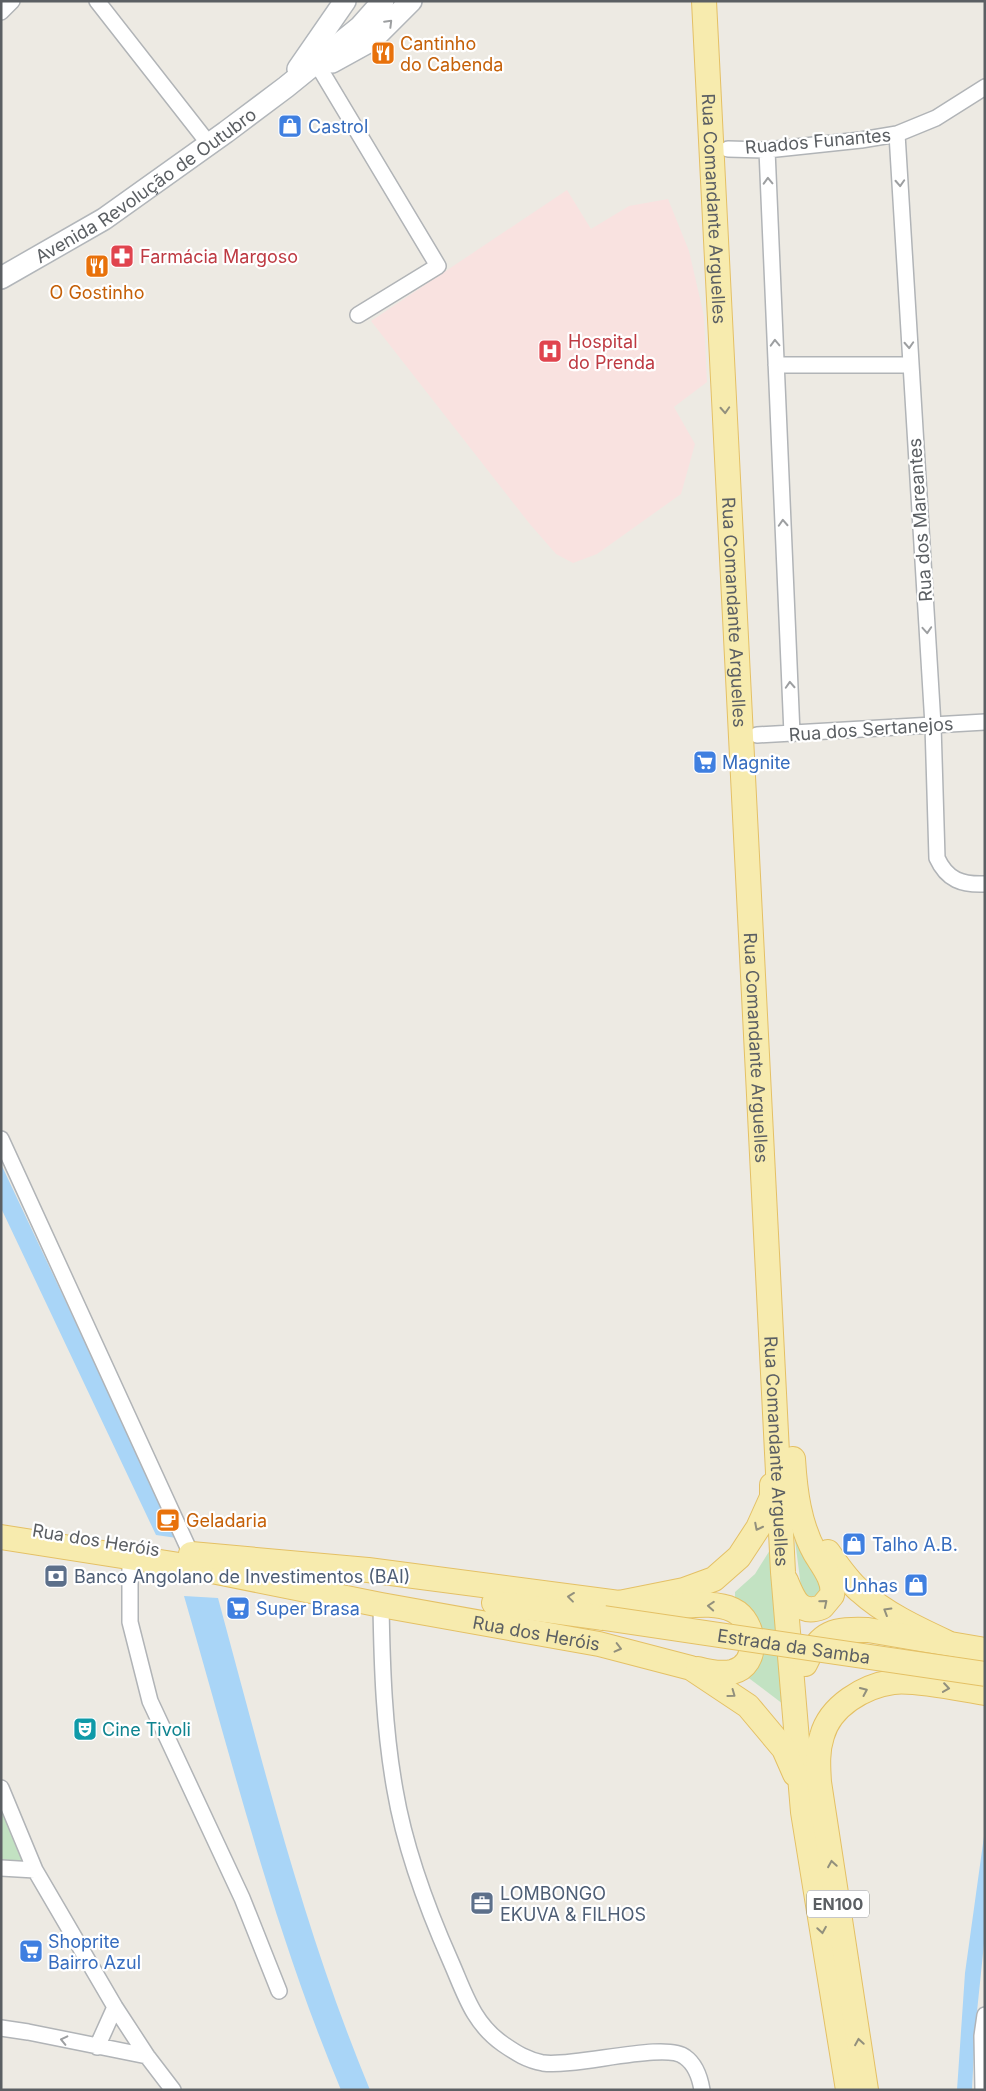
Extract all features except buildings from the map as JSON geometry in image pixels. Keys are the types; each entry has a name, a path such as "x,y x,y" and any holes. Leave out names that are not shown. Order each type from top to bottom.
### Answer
{"main road":[{"name":"Avenida Revolução de Outubro","path":"286,88 345,1"},
{"name":"Avenida Revolução de Outubro","path":"286,88 366,1"},
{"name":"Avenida Revolução de Outubro","path":"1,278 104,218 209,144 286,88 360,27 383,1"},
{"name":"Avenida Revolução de Outubro","path":"286,88 372,40 411,1"},
{"name":"Rua Comandante Arguelles","path":"704,1 783,1428"},
{"name":"Rua Comandante Arguelles","path":"718,1 728,148 756,735 783,1428 783,1572 803,1812 848,2090"},
{"path":"783,1428 802,1522 807,1538 832,1583 832,1595 822,1608 815,1610 801,1608 793,1599 783,1572"},
{"path":"783,1428 811,1519 826,1549 846,1576 874,1603 917,1629 946,1642"},
{"name":"Rua dos Heróis","path":"1,1526 191,1560 320,1580 612,1610 714,1579 739,1557 758,1528 772,1497 783,1428"},
{"name":"Rua dos Heróis","path":"1,1538 130,1557 368,1570 612,1610"},
{"name":"Rua dos Heróis","path":"191,1560 381,1605 599,1644 691,1668 748,1706 767,1727 784,1750 792,1766 803,1812"},
{"path":"612,1610 718,1606 734,1610 751,1629 753,1641 750,1655 741,1668 732,1672 714,1673 691,1668"},
{"name":"Estrada da Samba","path":"612,1610 985,1674"},
{"path":"795,1720 796,1690 802,1672 818,1641 826,1634 838,1630 868,1630 985,1650"},
{"name":"EN100","path":"866,2090 819,1782 819,1748 822,1733 830,1720 850,1698 873,1687 893,1682 985,1693"}],"street":[{"path":"1,12 12,1"},
{"path":"97,1 209,144"},
{"path":"320,69 438,266 358,315"},
{"name":"Ruados Funantes","path":"728,148 767,150 897,134 936,118 985,87"},
{"name":"Rua dos Mareantes","path":"897,134 933,725 937,858 952,879 962,883 979,884"},
{"path":"767,150 792,734"},
{"path":"776,365 911,365"},
{"name":"Rua dos Sertanejos","path":"756,735 985,722"},
{"path":"1,1139 191,1560"},
{"path":"130,1557 130,1622 150,1701 242,1898 279,1991"},
{"path":"381,1605 383,1689 395,1790 418,1879 468,2002 484,2029 523,2058 545,2063 571,2063 656,2052 673,2052 684,2056 695,2068 702,2090"},
{"path":"1,1788 35,1870 115,2007 147,2056 173,2090"},
{"path":"1,1868 35,1870"},
{"path":"97,2047 115,2007"},
{"path":"983,2090 982,2036 985,2015"},
{"path":"1,2028 147,2056"}],"shaded area":[{"name":"Hospital do Prenda","path":"567,190 591,229 629,206 668,199 689,251 704,316 707,382 674,407 695,444 681,494 597,554 573,563 556,554 529,523 371,321"}],"green space":[{"path":"795,1540 824,1590 816,1597 807,1596 801,1587"},
{"path":"770,1550 777,1551 783,1704 746,1676 749,1610 735,1597 735,1592 755,1574"},
{"path":"1,1788 35,1870 1,1868"}],"water":[{"path":"1,1164 177,1538 156,1535 1,1208"},
{"path":"184,1596 218,1598 286,1847 346,2030 370,2090 341,2090 317,2030 255,1845"},
{"path":"985,1829 985,1934 975,2031 972,2090 957,2090 965,1973"}],"place":[{"name":"Cantinho do Cabenda","path":"383,53"},
{"name":"Castrol","path":"290,126"},
{"name":"Farmácia Margoso","path":"122,256"},
{"name":"O Gostinho","path":"97,266"},
{"name":"Hospital do Prenda","path":"550,351"},
{"name":"Magnite","path":"705,762"},
{"name":"Geladaria","path":"168,1520"},
{"name":"Talho A.B.","path":"854,1544"},
{"name":"Banco Angolano de Investimentos (BAI)","path":"56,1576"},
{"name":"Unhas","path":"916,1585"},
{"name":"Super Brasa","path":"238,1608"},
{"name":"Cine Tivoli","path":"85,1729"},
{"name":"LOMBONGO EKUVA & FILHOS","path":"482,1903"},
{"name":"Shoprite Bairro Azul","path":"31,1951"}]}
